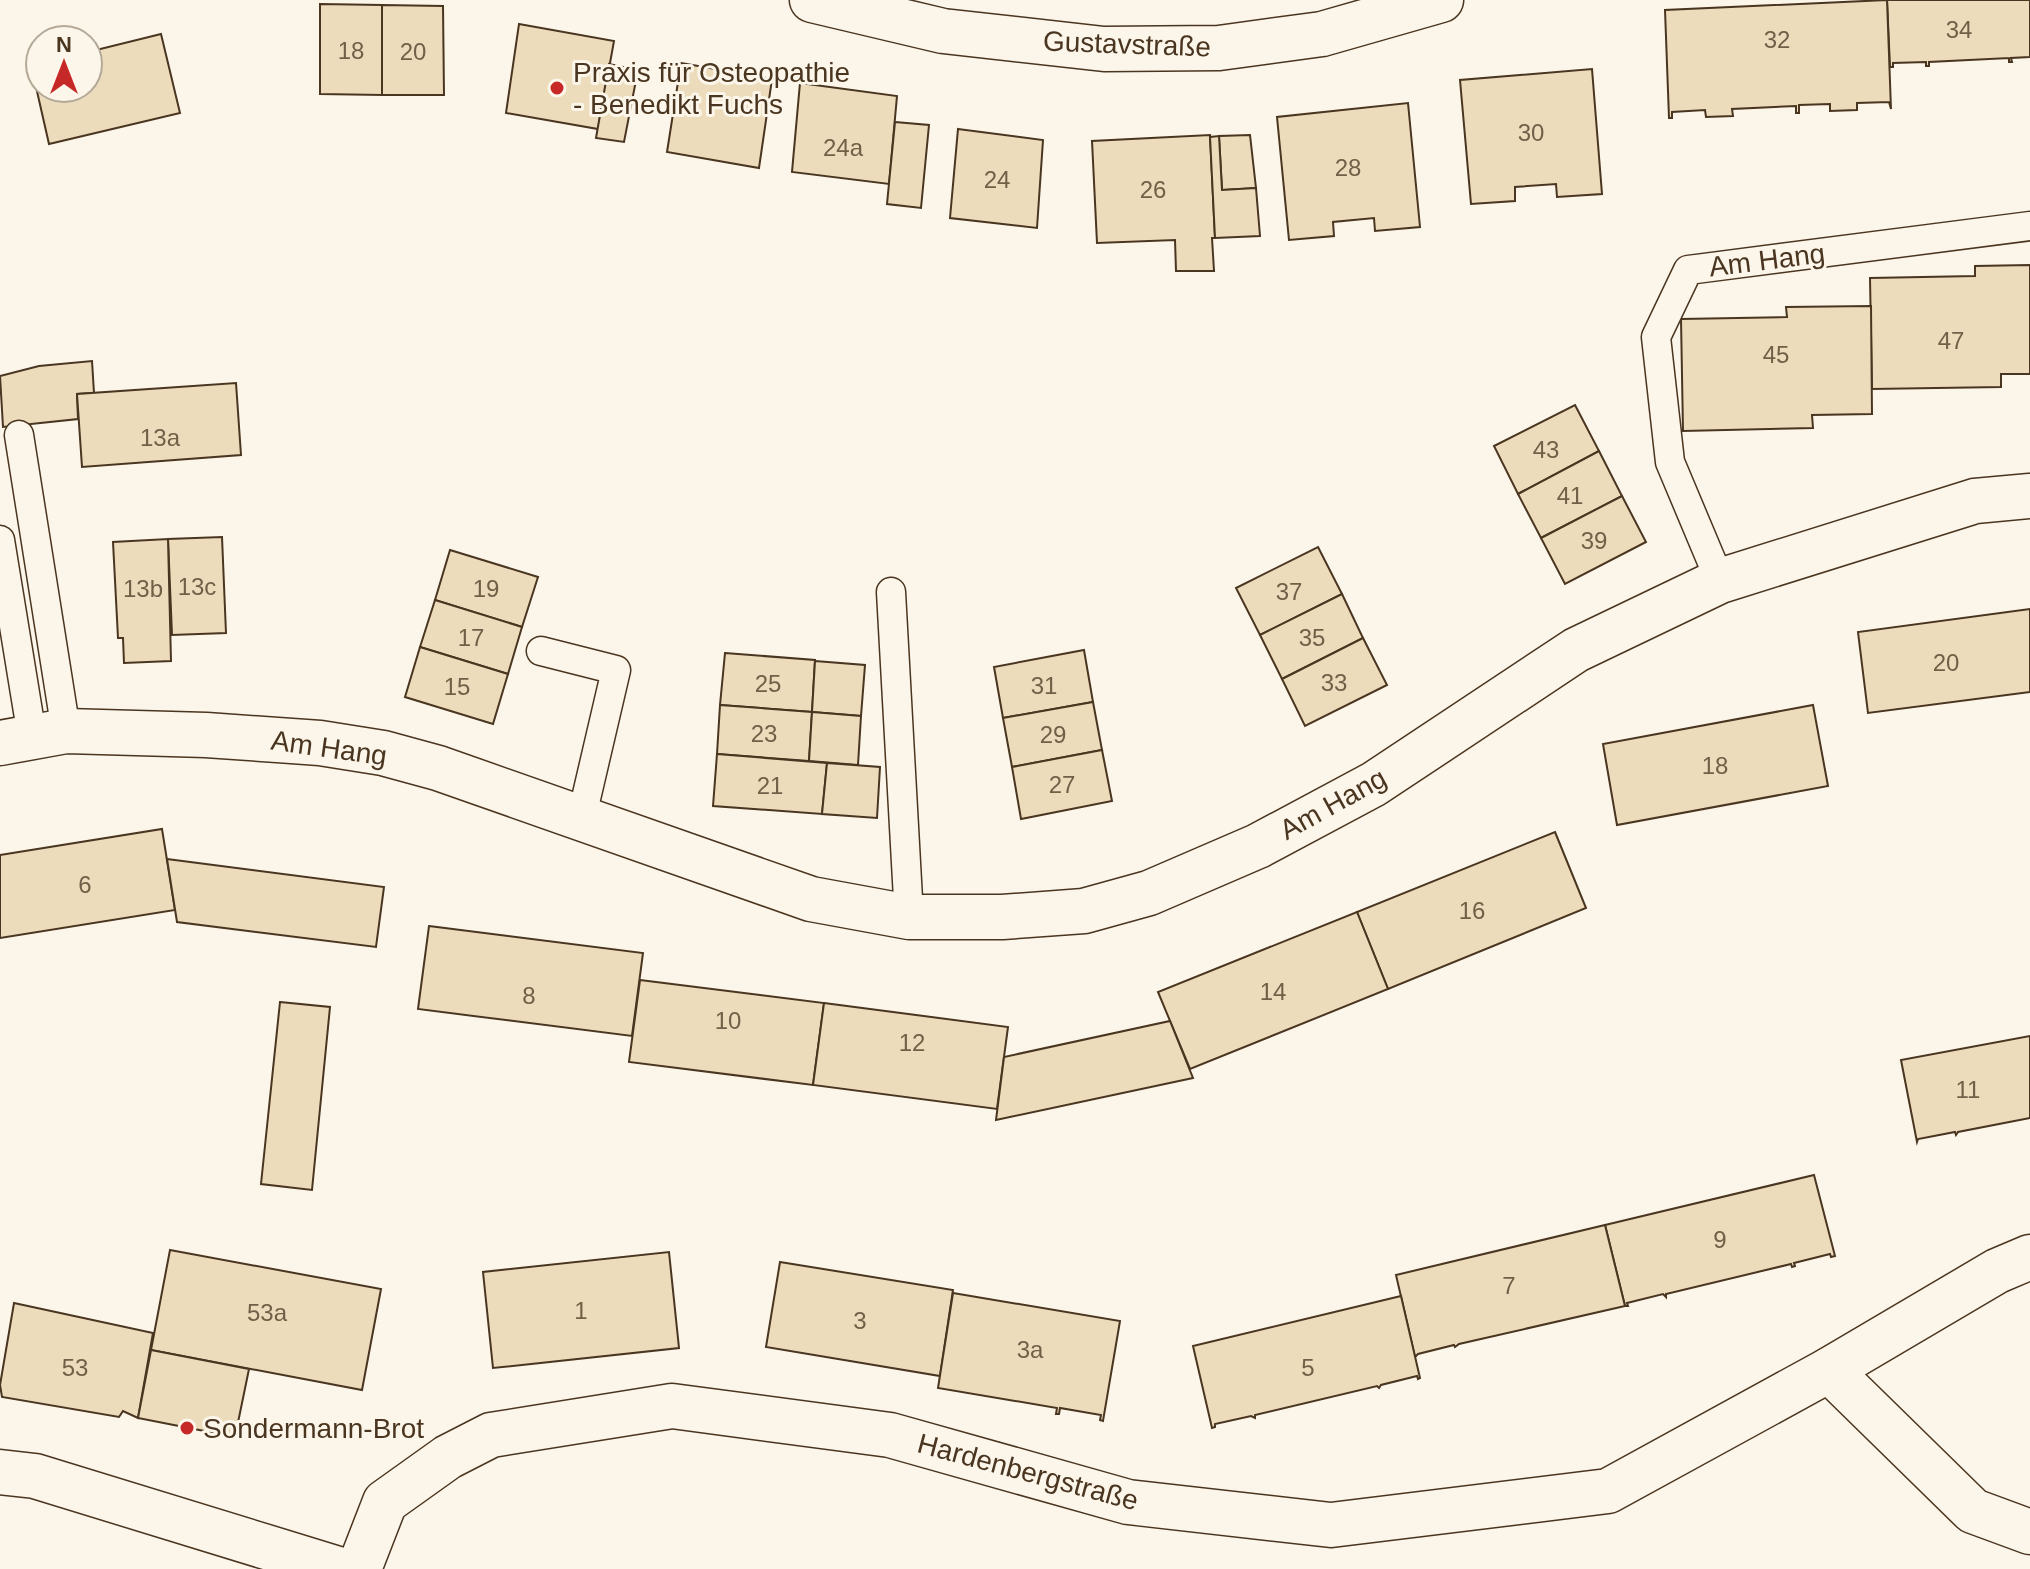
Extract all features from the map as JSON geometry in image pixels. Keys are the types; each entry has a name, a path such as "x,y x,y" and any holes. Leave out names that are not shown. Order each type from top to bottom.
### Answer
{"street":[{"name":"Gustavstraße","path":"812,0 943,31 1104,49 1219,48 1322,34 1441,0"},
{"name":"Am Hang","path":"33,737 206,735 320,743 383,753 438,768 811,899 909,917 1002,917 1084,911 1149,893 1258,846 1374,784 1576,650 1720,581 1975,501 2030,496"},
{"name":"Hardenbergstraße","path":"359,1569 385,1502 448,1457 491,1435 672,1406 890,1435 1128,1502 1331,1525 1608,1491 1829,1370 1997,1271 2030,1257"},
{"path":"1829,1370 1973,1511 2030,1532"},
{"path":"0,1472 35,1476 338,1569"}],"lane":[{"name":"Am Hang","path":"1720,581 1670,462 1656,337 1688,270 2030,226"},
{"path":"19,435 33,737"},
{"path":"0,540 33,737"},
{"path":"891,592 909,917"},
{"path":"541,651 616,670 581,820"}],"building":[{"path":"1887,0 2030,0 2030,57 2011,58 2012,62 2009,58 1929,62 1929,66 1926,62 1893,63 1890,67"},
{"path":"1887,0 1891,109 1889,102 1857,103 1857,110 1830,111 1830,104 1799,105 1799,113 1796,113 1796,106 1732,109 1733,116 1706,117 1705,110 1672,112 1672,118 1669,118 1665,10"},
{"path":"320,4 382,5 382,95 320,94"},
{"path":"382,5 443,6 444,95 382,95"},
{"name":"Praxis für Osteopathie - Benedikt Fuchs","path":"519,24 614,41 598,129 506,113"},
{"path":"161,34 180,113 49,144 40,104 104,104 104,48"},
{"path":"681,63 772,79 759,168 667,152"},
{"path":"609,64 638,70 624,142 596,138"},
{"path":"1592,69 1602,194 1557,197 1556,184 1515,187 1515,201 1471,204 1460,80"},
{"path":"800,83 897,96 889,184 792,172"},
{"path":"1408,103 1420,227 1375,231 1374,218 1333,222 1334,236 1289,240 1277,117"},
{"path":"895,122 929,125 921,208 887,204"},
{"path":"958,129 1043,140 1037,228 950,218"},
{"path":"1210,135 1214,271 1176,271 1175,240 1097,243 1092,141"},
{"path":"1250,135 1256,188 1222,190 1219,136"},
{"path":"1219,136 1222,190 1256,188 1260,236 1215,238 1210,137"},
{"path":"2030,265 2030,374 2001,374 2001,387 1872,389 1870,278 1975,276 1975,266"},
{"path":"1871,306 1872,414 1812,415 1813,428 1683,431 1681,319 1787,317 1786,307"},
{"path":"92,361 94,393 77,394 78,419 3,427 0,376 39,366"},
{"path":"236,383 241,455 82,467 77,394"},
{"path":"1575,405 1599,451 1518,494 1494,446"},
{"path":"1599,451 1622,496 1541,538 1518,494"},
{"path":"1622,496 1646,542 1565,584 1541,538"},
{"path":"222,537 226,633 172,635 168,539"},
{"path":"168,539 171,661 124,663 123,638 118,638 113,542"},
{"path":"1318,547 1342,594 1260,635 1236,588"},
{"path":"450,550 538,577 522,627 435,600"},
{"path":"1342,594 1363,638 1282,679 1260,635"},
{"path":"435,600 522,627 508,674 420,647"},
{"path":"2030,609 2030,692 1868,713 1858,632"},
{"path":"1363,638 1387,685 1305,726 1282,679"},
{"path":"420,647 508,674 493,724 405,697"},
{"path":"1084,650 1093,702 1003,718 994,667"},
{"path":"725,653 815,660 812,712 720,705"},
{"path":"815,661 865,665 861,716 812,712"},
{"path":"1093,702 1102,750 1012,767 1003,718"},
{"path":"720,705 812,712 809,761 717,754"},
{"path":"1813,705 1828,786 1617,825 1603,744"},
{"path":"812,712 861,716 858,765 809,761"},
{"path":"1102,750 1112,801 1021,819 1012,767"},
{"path":"717,754 827,763 822,814 713,806"},
{"path":"827,763 880,767 877,818 822,814"},
{"path":"162,829 175,910 0,938 0,855"},
{"path":"1555,832 1586,908 1388,989 1357,912"},
{"path":"167,859 384,887 376,947 177,922"},
{"path":"1357,912 1388,989 1190,1069 1158,992"},
{"path":"429,926 643,953 632,1036 418,1009"},
{"path":"640,980 824,1003 813,1085 629,1062"},
{"path":"280,1002 330,1007 312,1190 261,1184"},
{"path":"824,1003 1008,1027 997,1109 813,1085"},
{"path":"1170,1021 1193,1078 996,1120 1004,1057"},
{"path":"2030,1036 2030,1118 1958,1132 1956,1135 1955,1132 1918,1139 1917,1142 1901,1060"},
{"path":"1814,1175 1835,1256 1831,1257 1830,1254 1794,1263 1792,1267 1791,1264 1666,1294 1666,1297 1663,1294 1627,1303 1628,1306 1625,1306 1605,1225"},
{"path":"1605,1225 1625,1306 1454,1345 1415,1357 1396,1275"},
{"path":"170,1250 381,1289 362,1390 151,1350"},
{"path":"669,1252 679,1348 493,1368 483,1272"},
{"path":"780,1262 953,1290 940,1376 766,1347"},
{"path":"953,1293 1120,1321 1103,1421 1100,1420 1101,1415 1060,1408 1059,1414 1056,1414 1057,1408 938,1388"},
{"path":"1401,1296 1420,1378 1417,1376 1379,1388 1255,1415 1255,1418 1251,1416 1215,1424 1212,1428 1193,1346"},
{"path":"14,1303 153,1333 138,1418 123,1411 119,1417 2,1397 0,1385"},
{"path":"151,1350 249,1369 235,1437 138,1418"}],"place":[{"name":"Praxis für Osteopathie - Benedikt Fuchs","path":"557,88"},
{"name":"Sondermann-Brot","path":"187,1428"}]}
